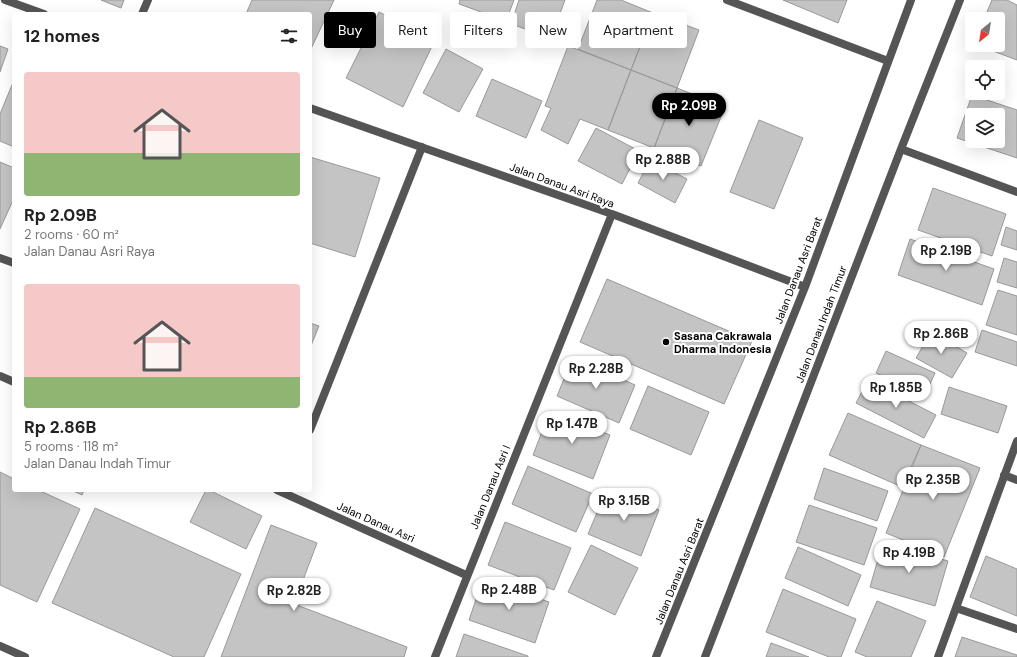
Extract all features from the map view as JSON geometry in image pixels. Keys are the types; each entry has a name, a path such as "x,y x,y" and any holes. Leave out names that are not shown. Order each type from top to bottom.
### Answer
{"street":[{"path":"5,0 38,12"},
{"path":"143,12 148,0"},
{"path":"727,0 888,61"},
{"name":"Jalan Danau Asri Barat","path":"656,657 805,287 911,0"},
{"name":"Jalan Danau Indah Timur","path":"705,657 960,0"},
{"name":"Jalan Danau Asri Raya","path":"312,109 612,214 805,287"},
{"path":"312,425 422,147"},
{"path":"901,149 1017,192"},
{"name":"Jalan Danau Asri I","path":"435,657 466,575 612,214"},
{"path":"0,258 12,262"},
{"path":"0,376 12,381"},
{"path":"938,657 1017,440"},
{"path":"1004,476 1017,480"},
{"name":"Jalan Danau Asri","path":"285,492 466,575"},
{"path":"956,608 1017,629"},
{"path":"0,646 25,657"}],"building":[{"path":"101,0 124,0 121,8"},
{"path":"252,0 334,0 328,12 324,12 324,21 312,47 312,12 247,12"},
{"path":"460,0 514,0 509,12 481,12 459,4"},
{"path":"519,0 565,0 561,12 525,12 525,29 517,26 517,12 515,12"},
{"path":"597,0 621,0 651,12 592,12"},
{"path":"783,0 847,0 838,23"},
{"path":"992,0 1007,0 1017,5 1017,60 996,52 1005,52 1005,12 987,12"},
{"path":"379,12 384,14 384,48 431,48 403,107 346,78 361,48 376,48 376,18"},
{"path":"589,21 589,48 639,48 631,70 578,49 581,48 581,41"},
{"path":"687,26 699,30 677,88 631,70 639,48 687,48"},
{"path":"0,46 8,49 0,72"},
{"path":"567,48 573,48 631,70 608,130 580,119 568,144 541,130 551,108 545,106"},
{"path":"446,49 483,69 459,112 423,93"},
{"path":"631,70 677,88 654,148 608,130"},
{"path":"492,79 542,101 526,138 476,116"},
{"path":"12,85 12,146 0,141 0,114"},
{"path":"677,88 725,107 701,166 654,148"},
{"path":"970,100 987,100 1017,110 1017,158 987,148 1005,148 1005,108 967,108"},
{"path":"965,115 965,141 957,138"},
{"path":"759,120 803,138 774,209 730,192"},
{"path":"596,128 639,151 622,184 578,161"},
{"path":"312,158 380,178 355,257 312,244"},
{"path":"650,160 687,179 675,203 638,183"},
{"path":"0,162 12,167 12,202 0,229"},
{"path":"933,188 1006,214 992,256 918,230"},
{"path":"1006,227 1017,231 1017,250 1001,245"},
{"path":"910,239 994,269 982,305 898,275"},
{"path":"1004,258 1017,262 1017,288 997,282"},
{"name":"Sasana Cakrawala Dharma Indonesia","path":"607,279 752,341 724,404 580,342"},
{"path":"998,290 1017,296 1017,335 986,325"},
{"path":"312,324 319,326 312,343"},
{"path":"982,330 1017,342 1017,366 975,352"},
{"path":"931,332 967,353 952,378 916,358"},
{"path":"886,351 935,373 925,395 876,373"},
{"path":"573,357 635,385 619,423 557,396"},
{"path":"868,380 936,415 924,438 856,403"},
{"path":"648,386 709,412 691,455 630,429"},
{"path":"949,387 1007,406 998,433 941,414"},
{"path":"550,411 610,435 593,479 533,455"},
{"path":"848,413 921,445 902,487 829,455"},
{"path":"921,445 980,468 944,557 886,533"},
{"path":"528,466 593,494 576,532 512,504"},
{"path":"824,468 888,491 877,521 814,499"},
{"path":"0,472 12,478 12,492 42,492 80,509 37,602 0,585"},
{"path":"607,489 659,510 641,556 588,534"},
{"path":"75,492 83,492 82,495"},
{"path":"205,492 213,492 262,516 246,549 190,522"},
{"path":"809,505 877,528 864,565 796,542"},
{"path":"95,508 241,574 204,657 174,657 52,603"},
{"path":"505,522 571,548 554,590 488,565"},
{"path":"271,525 317,543 294,604 407,647 404,657 221,657"},
{"path":"883,542 948,561 935,606 870,587"},
{"path":"591,545 638,568 615,615 568,592"},
{"path":"798,547 861,575 848,606 785,578"},
{"path":"986,556 1017,569 1017,616 970,597"},
{"path":"483,579 549,602 535,643 469,620"},
{"path":"783,589 856,619 841,657 829,657 766,632"},
{"path":"877,601 926,621 911,657 867,657 855,652"},
{"path":"464,634 528,656 528,657 456,657"},
{"path":"962,637 1017,655 1017,657 955,657"},
{"path":"771,643 809,657 766,657"}],"place":[{"name":"Sasana Cakrawala Dharma Indonesia","path":"666,342"}]}
